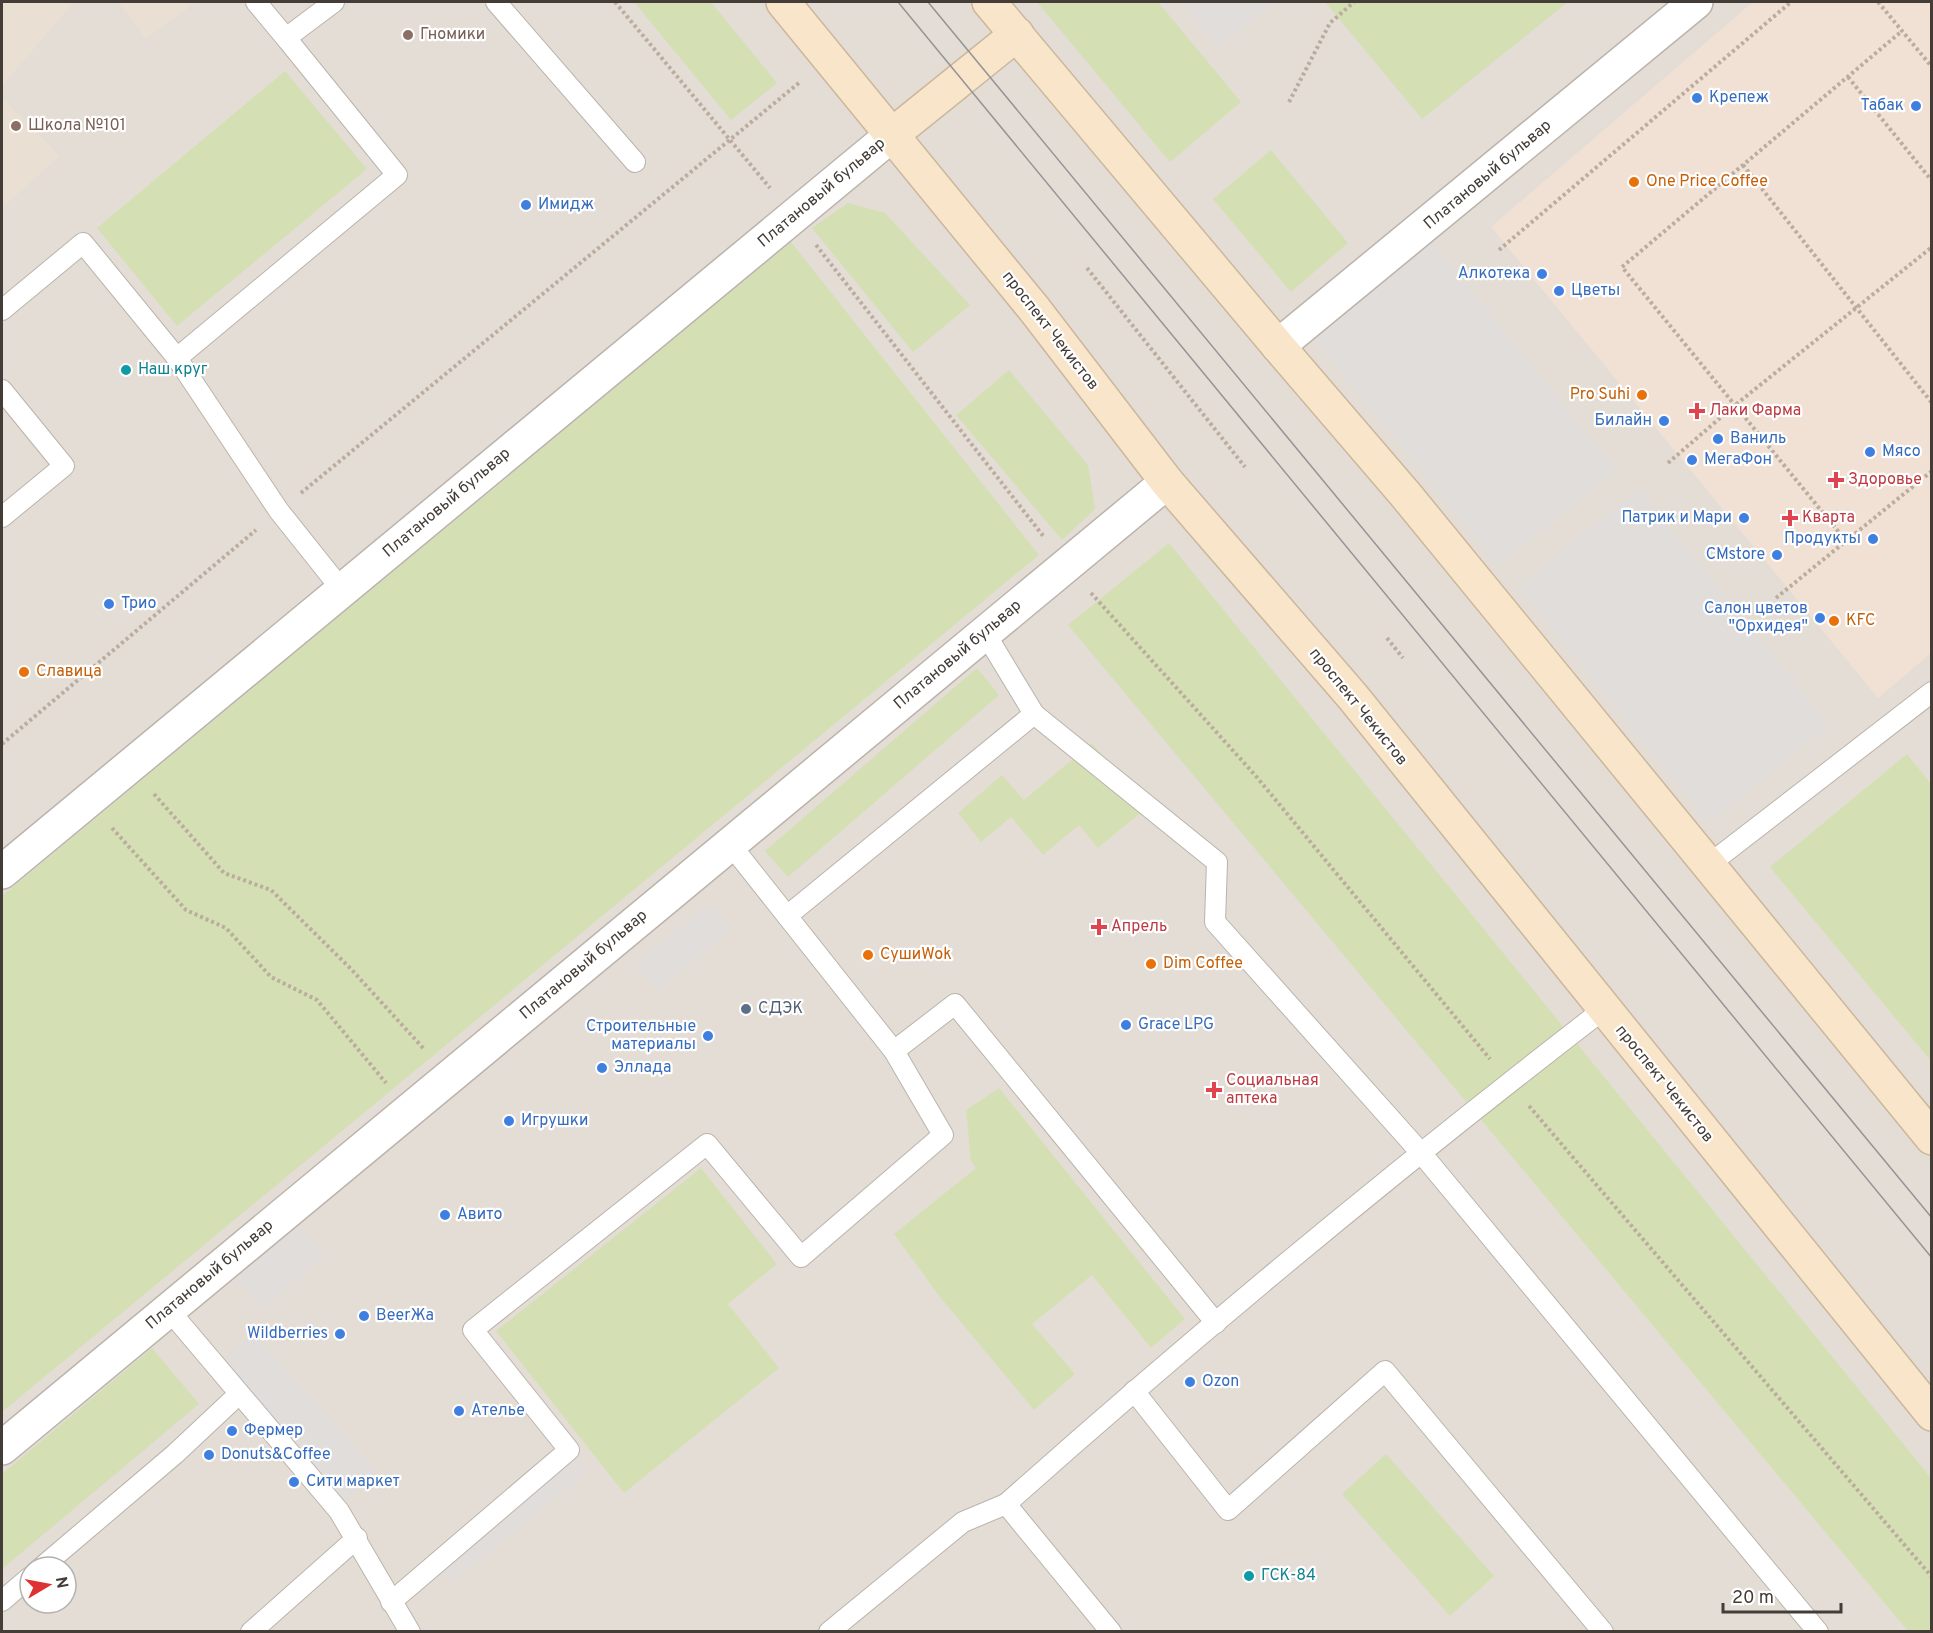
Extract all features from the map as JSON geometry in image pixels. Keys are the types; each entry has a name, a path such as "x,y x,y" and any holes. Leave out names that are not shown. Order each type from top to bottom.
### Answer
{"main road":[{"name":"проспект Чекистов","path":"783,2 1035,310 1167,482 1353,697 1932,1414"},
{"path":"989,2 1405,494 1707,866 1932,1138"},
{"path":"893,134 1017,34"}],"street":[{"name":"Платановый бульвар","path":"1278,346 1696,2"},
{"name":"Платановый бульвар","path":"2,872 893,134"},
{"name":"Платановый бульвар","path":"4,1442 168,1309 1167,482"}],"lane":[{"path":"177,358 397,175 256,2"},
{"path":"286,38 334,2"},
{"path":"496,2 635,162"},
{"path":"2,310 83,243 177,358 279,511 342,590"},
{"path":"2,390 64,466 2,517"},
{"path":"985,633 1034,714 1217,862 1215,922 1422,1154 1818,1632"},
{"path":"1707,866 1932,692"},
{"path":"787,916 1034,714"},
{"path":"391,1602 569,1450 473,1330 707,1144 801,1257 943,1135 894,1052 730,844"},
{"path":"894,1052 955,1004 1216,1323"},
{"path":"829,1632 963,1522 1006,1504 1134,1391 1216,1323 1509,1082 1604,1009"},
{"path":"168,1309 339,1511 391,1602 411,1632"},
{"path":"1134,1391 1227,1510 1386,1371 1603,1632"},
{"path":"56,1555 175,1454 239,1394"},
{"path":"1006,1504 1112,1632"},
{"path":"251,1632 357,1539"},
{"path":"2,1601 18,1587"}],"path":[{"path":"615,2 794,217 1066,566 1255,775 1509,1082 1932,1577"},
{"path":"1289,102 1330,22 1354,2"},
{"path":"1498,250 1791,2"},
{"path":"1878,2 1932,67"},
{"path":"1846,542 1622,267 1902,31"},
{"path":"2,744 279,511 829,58"},
{"path":"1848,77 1932,180"},
{"path":"1743,165 1932,403"},
{"path":"1668,463 1734,406 1932,247"},
{"path":"1087,268 1245,467"},
{"path":"1776,598 1932,471"},
{"path":"1387,638 1403,658"},
{"path":"129,766 224,873 271,890 351,969 449,1076"},
{"path":"88,800 186,910 226,928 272,977 317,1000 409,1110"}],"shaded area":[{"path":"2,2 1931,2 1931,1631 2,1632"},
{"name":"Школа №101","path":"2,2 74,2 2,86"},
{"path":"118,2 196,2 146,39"},
{"path":"1181,2 1275,2 1218,48"},
{"path":"1753,2 1931,2 1931,653 1878,698 1491,227"},
{"name":"Школа №101","path":"2,97 60,156 2,208"},
{"path":"1431,241 1616,470 1498,566 1313,337"},
{"path":"1638,489 1829,725 1709,823 1518,587"},
{"path":"710,903 732,929 658,991 636,965"},
{"path":"297,1224 324,1256 262,1309 235,1277"},
{"path":"254,1333 375,1471 339,1511 218,1366"},
{"path":"569,1450 587,1472 451,1583 434,1564"}],"green space":[{"path":"634,2 711,2 777,83 731,120"},
{"path":"1037,2 1158,2 1241,102 1170,162"},
{"path":"1325,2 1568,2 1422,119"},
{"path":"285,71 367,169 177,326 97,228"},
{"path":"1271,150 1348,243 1291,292 1213,199"},
{"path":"848,203 885,213 970,305 913,352 812,228"},
{"path":"791,242 1039,555 2,1412 2,896"},
{"path":"1009,370 1088,465 1095,509 1062,540 956,415"},
{"path":"1169,543 1931,1478 1931,1631 1908,1631 1068,625"},
{"path":"977,668 999,695 788,877 765,851"},
{"path":"1092,743 1145,809 1098,848 1079,825 1043,855 1011,817 981,842 958,813 1002,775 1024,800"},
{"path":"1907,754 1931,784 1931,1061 1770,867"},
{"path":"999,1088 1185,1319 1151,1348 1092,1275 1032,1324 1075,1374 1034,1410 940,1297 894,1234 976,1168 971,1161 966,1110"},
{"path":"701,1168 777,1264 728,1304 779,1368 624,1493 496,1331"},
{"path":"152,1348 199,1404 2,1569 2,1474"},
{"path":"1386,1454 1494,1576 1450,1616 1342,1494"}],"tram line":[{"path":"898,2 1932,1258"},
{"path":"928,2 1932,1218"}],"place":[{"name":"Гномики","path":"408,35"},
{"name":"Крепеж","path":"1697,98"},
{"name":"Табак","path":"1916,106"},
{"name":"Школа №101","path":"16,126"},
{"name":"One Price Coffee","path":"1634,182"},
{"name":"Имидж","path":"526,205"},
{"name":"Алкотека","path":"1542,274"},
{"name":"Цветы","path":"1559,291"},
{"name":"Наш круг","path":"126,370"},
{"name":"Pro Suhi","path":"1642,395"},
{"name":"Лаки Фарма","path":"1697,411"},
{"name":"Билайн","path":"1664,421"},
{"name":"Ваниль","path":"1718,439"},
{"name":"Мясо","path":"1870,452"},
{"name":"МегаФон","path":"1692,460"},
{"name":"Здоровье","path":"1836,480"},
{"name":"Патрик и Мари","path":"1744,518"},
{"name":"Кварта","path":"1790,518"},
{"name":"Продукты","path":"1873,539"},
{"name":"CMstore","path":"1777,555"},
{"name":"Трио","path":"109,604"},
{"name":"Салон цветов \"Орхидея\"","path":"1820,618"},
{"name":"KFC","path":"1834,621"},
{"name":"Славица","path":"24,672"},
{"name":"Апрель","path":"1099,927"},
{"name":"СушиWok","path":"868,955"},
{"name":"Dim Coffee","path":"1151,964"},
{"name":"СДЭК","path":"746,1009"},
{"name":"Grace LPG","path":"1126,1025"},
{"name":"Строительные материалы","path":"708,1036"},
{"name":"Эллада","path":"602,1068"},
{"name":"Социальная аптека","path":"1214,1090"},
{"name":"Игрушки","path":"509,1121"},
{"name":"Авито","path":"445,1215"},
{"name":"BeerЖа","path":"364,1316"},
{"name":"Wildberries","path":"340,1334"},
{"name":"Ozon","path":"1190,1382"},
{"name":"Ателье","path":"459,1411"},
{"name":"Фермер","path":"232,1431"},
{"name":"Donuts&Coffee","path":"209,1455"},
{"name":"Сити маркет","path":"294,1482"},
{"name":"ГСК-84","path":"1249,1576"}]}
